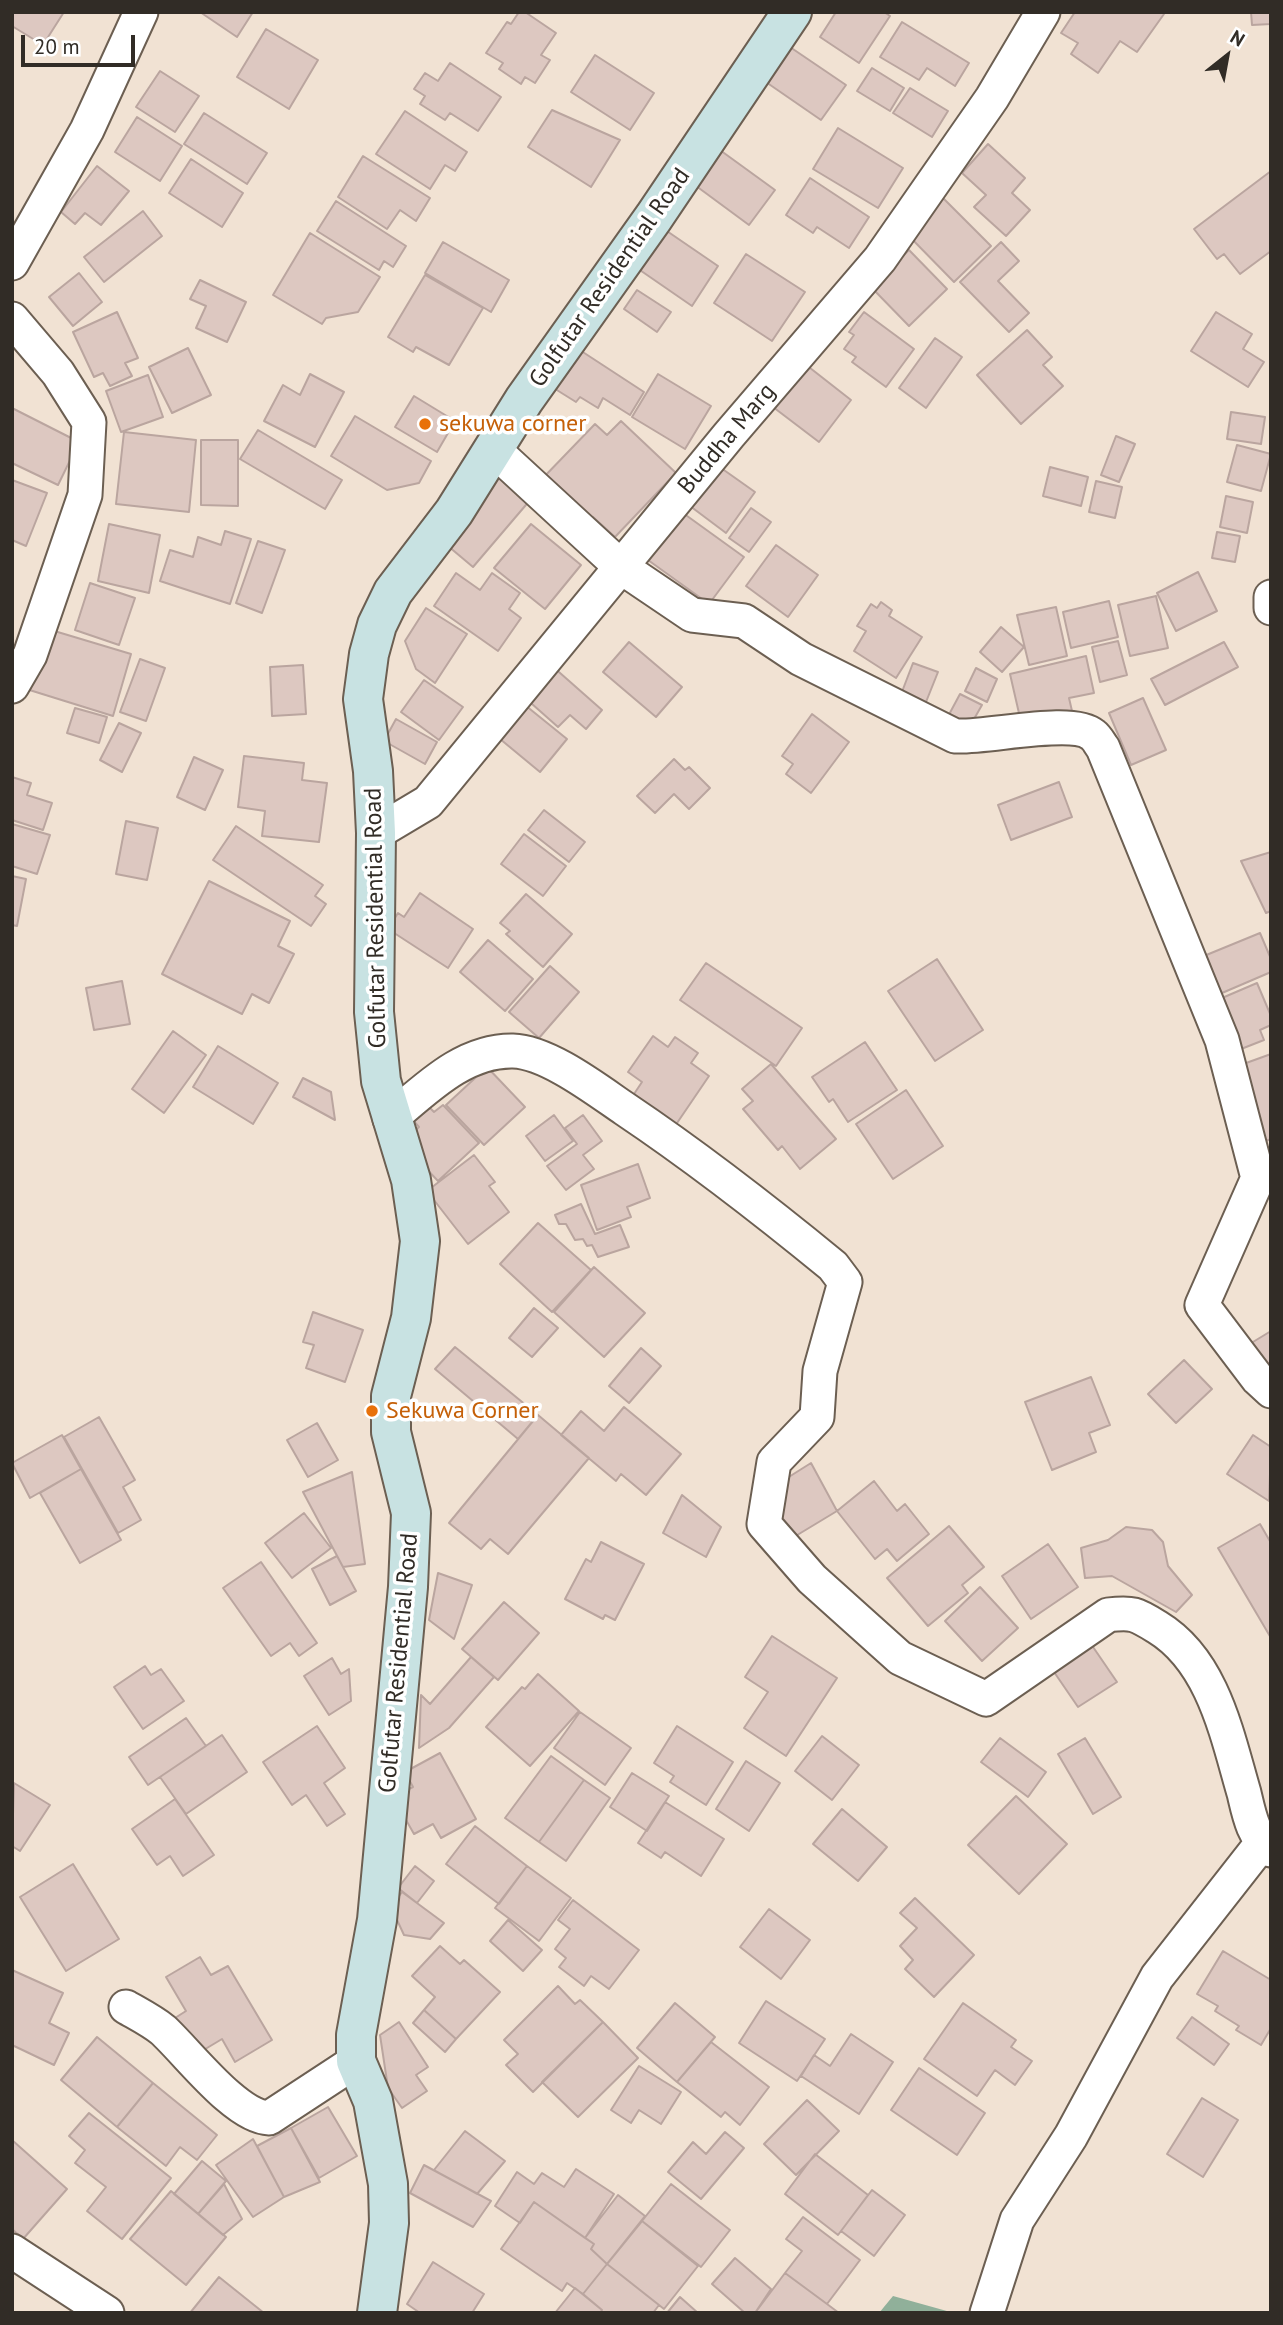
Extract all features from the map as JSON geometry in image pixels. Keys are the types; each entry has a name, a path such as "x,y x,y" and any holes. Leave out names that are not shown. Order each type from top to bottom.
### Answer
{"main road":[{"name":"Golfutar Residential Road","path":"377,2313 389,2223 388,2184 373,2101 356,2061 356,2035 377,1920 410,1552 411,1513 391,1432 391,1396 411,1318 420,1241 411,1180 390,1119 381,1081 374,1012 376,833 373,771 363,699 369,654 377,625 393,592 454,512 531,390 654,217 792,12"}],"street":[{"path":"12,263 87,130 141,12"},
{"name":"Buddha Marg","path":"376,833 428,802 880,259 992,98 1043,12"},
{"path":"12,319 58,373 89,422 85,495 30,654 12,686"},
{"path":"494,450 621,567 692,615 744,621 801,659 955,736 980,737 1065,725 1092,733 1104,748 1222,1040 1258,1178 1202,1305 1258,1379 1271,1391"},
{"path":"1271,597 1271,608"},
{"path":"390,1119 449,1070 491,1053 514,1051 538,1058 584,1081 693,1155 823,1258 845,1282 820,1371 817,1417 775,1462 764,1524 812,1579 900,1658 986,1699 1108,1615 1132,1612 1171,1635 1192,1656 1220,1714 1252,1823 1266,1846 1157,1977 1071,2136 1017,2220 987,2313"},
{"path":"126,2007 160,2028 238,2105 257,2118 269,2118 356,2061"},
{"path":"12,2251 107,2313"}],"green space":[{"path":"893,2296 954,2313 879,2313"}],"building":[{"path":"12,12 64,12 43,45 12,26"},
{"path":"200,12 253,12 237,37"},
{"path":"519,12 525,12 556,33 541,55 550,60 535,83 525,77 521,84 499,69 503,63 486,53 507,22 511,24"},
{"path":"836,12 884,12 890,16 859,63 820,37"},
{"path":"1075,12 1164,14 1137,52 1120,41 1098,73 1071,54 1078,43 1061,33"},
{"path":"1251,12 1271,12 1271,24 1252,25"},
{"path":"902,22 969,63 955,86 927,68 919,80 880,57"},
{"path":"266,29 318,60 289,109 237,77"},
{"path":"787,45 846,85 821,120 763,80"},
{"path":"595,55 654,93 630,130 571,92"},
{"path":"450,63 501,97 478,131 450,113 445,120 420,104 425,96 414,89 425,73 438,81"},
{"path":"872,68 904,88 890,111 857,91"},
{"path":"160,71 199,96 175,132 136,107"},
{"path":"910,88 948,111 932,137 893,113"},
{"path":"552,110 620,140 591,187 528,147"},
{"path":"405,111 467,152 455,171 445,165 430,189 376,154"},
{"path":"204,113 267,153 247,184 184,144"},
{"path":"137,117 182,146 160,181 115,152"},
{"path":"838,128 903,168 878,208 813,169"},
{"path":"988,144 1025,178 1012,193 1030,210 1006,236 974,207 986,195 962,173"},
{"path":"713,145 775,190 749,225 688,180"},
{"path":"363,156 430,198 416,221 400,210 387,229 338,197"},
{"path":"191,159 243,193 222,227 169,193"},
{"path":"97,166 129,191 101,225 85,213 75,224 61,212"},
{"path":"1271,171 1271,251 1240,274 1224,254 1217,259 1194,229"},
{"path":"810,178 869,217 849,248 817,227 813,233 786,215"},
{"path":"942,197 991,246 954,282 906,233"},
{"path":"336,201 406,246 393,267 384,261 379,270 317,231"},
{"path":"143,211 162,236 104,282 84,257"},
{"path":"661,227 718,266 692,306 634,266"},
{"path":"310,233 380,277 358,312 326,318 322,324 273,295"},
{"path":"443,242 509,280 491,312 425,273"},
{"path":"1001,242 1019,261 998,281 1029,313 1009,332 960,282"},
{"path":"909,250 947,289 909,326 871,287"},
{"path":"746,254 805,292 772,341 714,303"},
{"path":"79,273 102,302 73,326 49,297"},
{"path":"425,275 483,308 449,365 416,347 413,352 388,337"},
{"path":"200,280 246,302 227,342 196,328 206,306 190,299"},
{"path":"637,290 671,312 657,332 624,309"},
{"path":"117,312 138,358 125,363 132,376 110,386 103,373 94,377 73,332"},
{"path":"864,312 914,349 886,387 852,362 856,357 844,349 854,335 849,332"},
{"path":"1216,312 1252,334 1243,349 1264,362 1248,387 1191,351"},
{"path":"1027,330 1052,357 1043,365 1063,386 1021,424 977,375"},
{"path":"935,338 962,357 926,408 899,388"},
{"path":"569,343 644,392 630,415 603,398 598,408 580,397 576,402 544,382"},
{"path":"188,348 211,395 172,413 149,367"},
{"path":"805,364 851,400 819,442 773,407"},
{"path":"310,374 344,392 315,447 264,421 283,385 300,395"},
{"path":"658,374 711,406 685,449 632,417"},
{"path":"148,375 163,417 121,432 106,391"},
{"name":"sekuwa corner","path":"414,396 455,421 437,452 395,427"},
{"path":"12,408 79,442 58,485 12,463"},
{"path":"1231,412 1265,417 1261,444 1227,439"},
{"path":"355,416 431,461 419,483 387,490 331,456"},
{"path":"621,421 676,473 615,537 593,517 586,524 541,480 595,424 607,435"},
{"path":"258,430 342,480 325,509 240,459"},
{"path":"124,432 196,440 189,512 116,504"},
{"path":"1116,436 1135,444 1119,482 1101,475"},
{"path":"201,440 238,440 238,506 201,505"},
{"path":"1237,445 1271,454 1261,491 1227,482"},
{"path":"714,463 755,492 726,533 686,503"},
{"path":"1050,467 1088,477 1081,506 1043,496"},
{"path":"501,473 531,499 473,567 442,541"},
{"path":"12,480 47,493 26,546 12,540"},
{"path":"1096,481 1122,487 1115,518 1089,512"},
{"path":"1226,496 1253,502 1247,533 1220,527"},
{"path":"751,508 771,522 749,552 729,538"},
{"path":"683,513 744,557 709,604 648,560"},
{"path":"109,524 160,535 149,593 98,581"},
{"path":"531,524 581,565 545,609 494,568"},
{"path":"225,531 251,539 230,604 160,581 170,550 193,557 198,537 221,545"},
{"path":"1217,532 1240,536 1235,562 1212,558"},
{"path":"258,541 285,550 262,613 236,603"},
{"path":"776,545 818,575 788,617 746,586"},
{"path":"1198,572 1217,611 1176,631 1157,593"},
{"path":"456,573 480,590 492,573 520,593 509,609 521,618 498,651 434,606"},
{"path":"90,583 135,598 119,645 75,630"},
{"path":"1156,596 1168,648 1130,656 1118,605"},
{"path":"1109,601 1118,637 1071,648 1063,612"},
{"path":"881,602 892,610 889,616 922,637 896,678 854,651 866,631 857,626 871,604 877,608"},
{"path":"1056,607 1067,656 1029,665 1017,615"},
{"path":"426,608 467,634 435,683 416,669 405,641"},
{"path":"41,627 131,654 113,716 23,688"},
{"path":"1001,627 1024,647 1002,672 980,652"},
{"path":"1118,641 1127,675 1100,682 1092,647"},
{"path":"629,642 682,687 656,717 603,672"},
{"path":"1224,642 1238,667 1165,705 1151,679"},
{"path":"1086,656 1094,693 1069,698 1072,711 1021,722 1010,674"},
{"path":"140,659 165,668 146,721 120,712"},
{"path":"913,663 938,672 924,707 900,697"},
{"path":"303,665 306,714 272,716 270,667"},
{"path":"551,665 602,710 586,729 570,715 558,727 523,696"},
{"path":"976,668 997,679 987,702 965,691"},
{"path":"424,680 463,707 439,740 401,712"},
{"path":"960,694 982,705 966,733 945,722"},
{"path":"1143,698 1166,750 1131,765 1109,713"},
{"path":"520,701 567,739 540,772 494,734"},
{"path":"75,708 107,717 99,743 67,733"},
{"path":"812,714 849,742 811,793 786,774 793,764 782,756"},
{"path":"396,719 437,742 425,764 384,741"},
{"path":"119,723 141,733 122,772 100,760"},
{"path":"244,756 304,763 302,780 327,783 319,842 262,836 265,811 238,807"},
{"path":"194,757 223,770 205,810 177,797"},
{"path":"674,759 685,770 689,767 710,788 689,809 674,794 655,813 637,796"},
{"path":"12,777 31,783 27,795 52,803 43,830 12,820"},
{"path":"1059,782 1072,817 1011,840 998,805"},
{"path":"544,810 585,842 569,862 528,830"},
{"path":"126,821 158,828 147,880 116,874"},
{"path":"12,824 50,835 37,874 12,866"},
{"path":"236,826 323,885 315,896 326,904 311,926 213,860"},
{"path":"524,834 566,866 543,896 501,864"},
{"path":"1271,852 1271,911 1266,913 1241,861"},
{"path":"12,876 26,879 17,926 12,925"},
{"path":"209,881 290,921 278,946 294,954 269,1003 252,994 242,1014 162,974"},
{"path":"420,893 473,929 448,968 388,929 398,913 404,917"},
{"path":"526,894 572,934 543,967 506,934 510,931 500,923"},
{"path":"1260,933 1271,959 1271,972 1215,996 1199,958"},
{"path":"488,940 533,979 505,1011 460,972"},
{"path":"937,959 983,1030 935,1061 888,991"},
{"path":"706,963 802,1028 776,1066 680,1000"},
{"path":"550,966 579,992 539,1038 509,1012"},
{"path":"122,981 130,1024 94,1030 86,988"},
{"path":"1257,983 1271,1016 1271,1025 1260,1030 1264,1040 1236,1051 1215,1001"},
{"path":"173,1031 206,1055 164,1113 132,1089"},
{"path":"653,1036 668,1047 675,1037 698,1053 691,1063 709,1076 675,1126 632,1097 642,1082 628,1072"},
{"path":"865,1042 897,1090 848,1122 833,1099 829,1102 812,1077"},
{"path":"218,1046 278,1083 253,1124 193,1087"},
{"path":"1271,1054 1271,1139 1263,1142 1235,1067"},
{"path":"771,1064 836,1139 800,1169 782,1146 778,1150 743,1109 753,1101 742,1089"},
{"path":"487,1067 525,1107 484,1145 446,1105"},
{"path":"303,1078 331,1092 335,1120 293,1097"},
{"path":"906,1090 943,1146 893,1179 856,1124"},
{"path":"426,1104 434,1112 443,1105 479,1143 438,1181 402,1143 419,1127 411,1118"},
{"path":"554,1115 573,1141 545,1161 526,1136"},
{"path":"583,1115 602,1141 583,1155 594,1169 566,1190 547,1166 577,1144 565,1128"},
{"path":"474,1155 495,1182 489,1186 509,1212 468,1244 427,1191"},
{"path":"638,1164 650,1198 627,1207 631,1217 597,1230 581,1185"},
{"path":"581,1204 595,1234 620,1225 629,1247 598,1257 592,1245 587,1246 583,1239 575,1240 566,1224 559,1224 555,1215"},
{"path":"538,1223 591,1270 552,1312 500,1264"},
{"path":"594,1267 645,1313 604,1357 554,1312"},
{"path":"534,1308 558,1328 532,1357 509,1338"},
{"path":"313,1312 363,1330 345,1382 306,1368 314,1345 303,1342"},
{"path":"1271,1331 1271,1370 1248,1345"},
{"path":"455,1347 538,1415 518,1439 435,1369"},
{"path":"641,1348 661,1366 629,1403 609,1386"},
{"path":"1184,1360 1212,1389 1176,1423 1148,1394"},
{"path":"1091,1377 1110,1425 1089,1433 1096,1452 1052,1470 1025,1402"},
{"path":"624,1407 681,1454 646,1495 621,1474 616,1481 561,1435 581,1411 604,1431"},
{"path":"538,1415 589,1458 508,1554 490,1539 481,1549 449,1523"},
{"path":"99,1417 135,1480 123,1487 141,1520 118,1533 64,1437"},
{"path":"317,1423 338,1460 308,1477 287,1440"},
{"path":"62,1435 81,1469 30,1498 12,1463"},
{"path":"1253,1435 1271,1447 1269,1501 1227,1474"},
{"path":"811,1463 837,1511 789,1540 777,1511 784,1480"},
{"path":"81,1469 121,1540 80,1563 40,1493"},
{"path":"352,1472 365,1564 343,1567 303,1492"},
{"path":"874,1481 897,1511 905,1504 929,1534 897,1561 887,1549 875,1559 837,1511"},
{"path":"682,1495 721,1527 706,1557 663,1533"},
{"path":"304,1513 331,1548 292,1578 265,1543"},
{"path":"1260,1524 1271,1543 1271,1638 1218,1548"},
{"path":"949,1526 984,1567 962,1585 968,1593 928,1626 887,1578"},
{"path":"1126,1527 1152,1530 1163,1542 1168,1566 1192,1595 1176,1612 1112,1576 1085,1578 1081,1548 1108,1540"},
{"path":"601,1542 644,1564 615,1620 605,1615 603,1619 565,1599 586,1559 591,1562"},
{"path":"1048,1544 1078,1587 1031,1619 1002,1576"},
{"path":"337,1556 356,1591 330,1605 312,1569"},
{"path":"261,1562 317,1643 299,1656 290,1643 271,1656 223,1588"},
{"path":"438,1573 472,1585 454,1639 429,1620"},
{"path":"980,1587 1018,1628 982,1661 945,1621"},
{"path":"504,1602 539,1633 498,1680 462,1649"},
{"path":"772,1636 837,1678 786,1756 744,1728 768,1692 745,1677"},
{"path":"1091,1644 1117,1682 1078,1707 1052,1669"},
{"path":"471,1657 494,1677 449,1728 419,1748 421,1695 430,1704"},
{"path":"332,1658 341,1674 349,1669 351,1701 329,1715 304,1676"},
{"path":"145,1666 151,1675 161,1669 184,1701 143,1729 114,1687"},
{"path":"538,1674 579,1711 530,1766 486,1727 522,1687 525,1689"},
{"path":"580,1712 631,1748 605,1785 554,1748"},
{"path":"186,1718 206,1746 148,1785 129,1757"},
{"path":"317,1726 345,1768 324,1783 345,1814 327,1826 306,1795 292,1805 263,1762"},
{"path":"677,1726 733,1762 706,1805 670,1782 674,1776 654,1763"},
{"path":"222,1735 247,1772 186,1814 160,1777"},
{"path":"822,1736 859,1765 832,1800 795,1771"},
{"path":"1000,1738 1046,1772 1028,1797 981,1762"},
{"path":"1085,1738 1121,1797 1093,1814 1058,1754"},
{"path":"440,1753 476,1819 441,1838 433,1824 414,1834 393,1797 413,1787 405,1772"},
{"path":"551,1756 584,1780 539,1842 505,1818"},
{"path":"746,1761 780,1783 749,1831 716,1809"},
{"path":"632,1773 669,1796 647,1831 610,1807"},
{"path":"584,1780 610,1798 566,1861 539,1842"},
{"path":"14,1783 50,1805 20,1851 12,1846"},
{"path":"1016,1796 1067,1844 1019,1894 968,1845"},
{"path":"175,1799 214,1855 183,1876 170,1856 157,1865 132,1829"},
{"path":"665,1802 724,1839 701,1876 665,1852 661,1858 638,1843"},
{"path":"842,1809 887,1847 858,1881 813,1844"},
{"path":"475,1826 527,1866 499,1904 446,1864"},
{"path":"73,1864 119,1939 66,1971 20,1897"},
{"path":"415,1866 434,1881 417,1903 398,1888"},
{"path":"527,1866 571,1898 539,1941 495,1908"},
{"path":"402,1892 444,1923 430,1939 404,1935 391,1907"},
{"path":"915,1898 974,1955 934,1997 905,1969 913,1960 900,1946 917,1928 900,1913"},
{"path":"573,1900 639,1950 609,1989 591,1976 584,1986 559,1967 566,1958 555,1949 570,1929 558,1920"},
{"path":"769,1909 810,1940 781,1979 740,1947"},
{"path":"508,1920 542,1950 523,1971 490,1941"},
{"path":"440,1946 460,1964 464,1960 500,1992 456,2039 424,2010 435,1997 412,1976"},
{"path":"1223,1951 1271,1980 1271,2028 1261,2045 1236,2030 1239,2026 1215,2011 1218,2006 1197,1994"},
{"path":"200,1957 211,1975 228,1966 272,2040 235,2062 222,2039 197,2054 175,2018 186,2011 166,1977"},
{"path":"12,1970 63,1993 49,2023 69,2033 54,2065 12,2045"},
{"path":"558,1986 575,2004 580,2000 603,2022 533,2092 506,2065 518,2054 504,2040"},
{"path":"766,2001 825,2039 797,2081 739,2043"},
{"path":"675,2003 715,2037 677,2082 637,2048"},
{"path":"963,2003 1016,2040 1011,2047 1032,2061 1015,2085 995,2070 977,2096 924,2059"},
{"path":"424,2010 456,2039 445,2052 413,2023"},
{"path":"1192,2017 1229,2044 1214,2065 1177,2038"},
{"path":"399,2022 428,2067 416,2075 427,2091 402,2108 388,2088 380,2035"},
{"path":"603,2022 638,2058 578,2117 542,2082"},
{"path":"851,2034 893,2062 859,2114 801,2076 814,2055 830,2066"},
{"path":"97,2037 153,2083 117,2127 61,2080"},
{"path":"711,2042 769,2087 740,2125 725,2112 721,2117 677,2082"},
{"path":"639,2066 681,2092 661,2124 639,2110 631,2123 611,2110"},
{"path":"919,2068 985,2113 957,2155 891,2110"},
{"path":"153,2083 217,2135 197,2160 180,2147 166,2166 117,2127"},
{"path":"1202,2098 1238,2120 1203,2177 1167,2154"},
{"path":"807,2100 839,2131 796,2175 764,2144"},
{"path":"328,2107 357,2156 319,2178 291,2128"},
{"path":"89,2113 171,2178 122,2239 87,2211 106,2187 75,2163 85,2150 69,2136"},
{"path":"291,2128 320,2182 284,2197 257,2146"},
{"path":"465,2131 505,2161 477,2194 434,2170"},
{"path":"725,2132 744,2148 701,2199 668,2172 693,2142 706,2154"},
{"path":"253,2139 284,2197 253,2217 216,2165"},
{"path":"12,2140 67,2189 23,2239 12,2229"},
{"path":"815,2154 868,2195 838,2235 785,2194"},
{"path":"202,2161 226,2181 198,2214 174,2194"},
{"path":"424,2165 491,2201 473,2227 410,2193"},
{"path":"576,2169 614,2194 585,2238 534,2202 520,2223 495,2206 517,2172 534,2184 542,2173 564,2187"},
{"path":"224,2184 242,2219 223,2235 198,2214"},
{"path":"671,2184 730,2230 701,2267 642,2221"},
{"path":"872,2190 905,2215 874,2256 841,2231"},
{"path":"171,2191 226,2237 186,2285 130,2239"},
{"path":"618,2195 645,2216 607,2264 591,2249 594,2244 585,2238"},
{"path":"534,2202 594,2244 591,2249 607,2264 583,2294 567,2283 562,2291 501,2249"},
{"path":"803,2217 860,2260 827,2304 785,2273 802,2251 786,2239"},
{"path":"642,2221 698,2266 664,2309 607,2264"},
{"path":"735,2258 771,2289 755,2313 745,2313 712,2284"},
{"path":"433,2262 484,2294 472,2313 420,2313 407,2304"},
{"path":"607,2264 659,2305 653,2313 600,2313 602,2310 583,2294"},
{"path":"785,2273 827,2304 839,2313 755,2313"},
{"path":"219,2277 264,2313 190,2313"},
{"path":"575,2288 602,2310 600,2313 555,2313"},
{"path":"680,2297 698,2313 667,2313"}],"place":[{"name":"sekuwa corner","path":"425,424"},
{"name":"Sekuwa Corner","path":"372,1411"}]}
